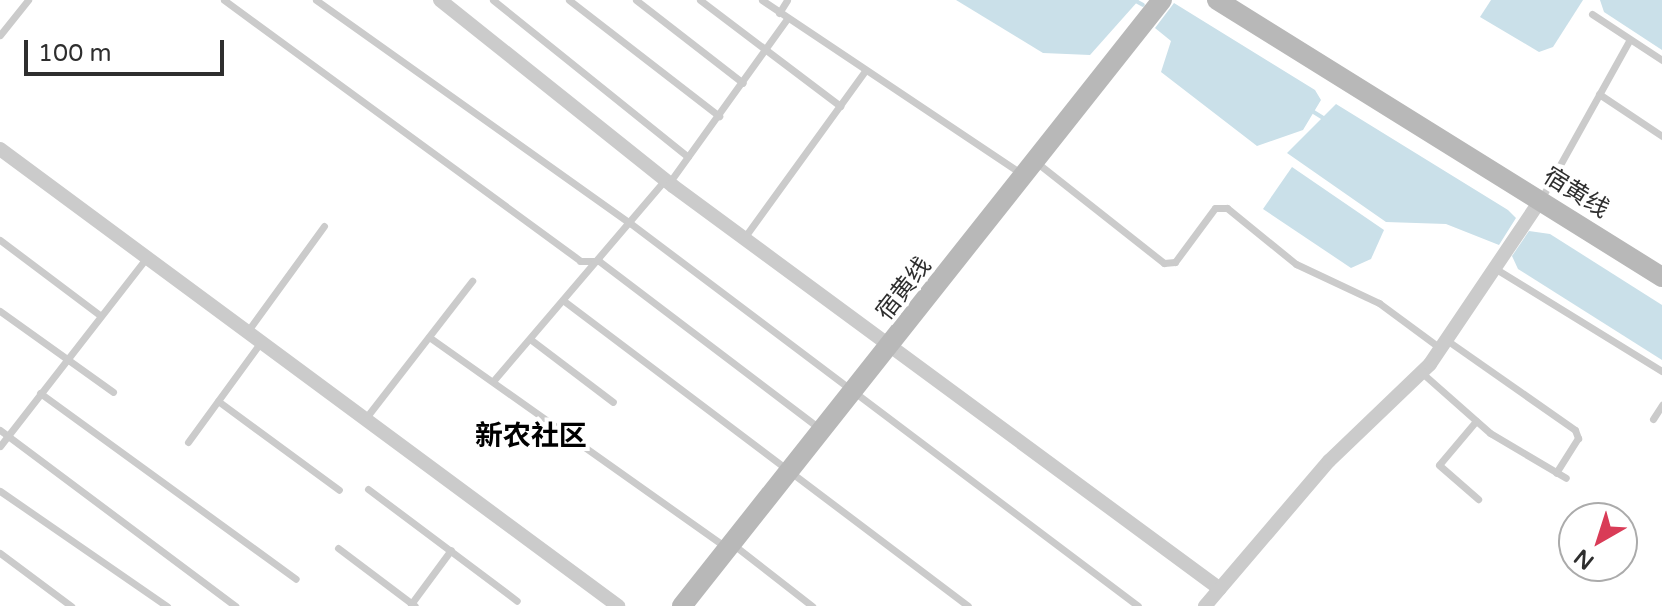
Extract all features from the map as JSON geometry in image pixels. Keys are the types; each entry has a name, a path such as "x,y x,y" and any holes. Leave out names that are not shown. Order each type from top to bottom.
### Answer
{"main road":[{"name":"宿黄线","path":"682,606 892,347 1162,0"},
{"name":"宿黄线","path":"1217,0 1662,277"}],"street":[{"path":"440,0 458,6 667,181 1220,589"},
{"path":"0,149 618,606"},
{"path":"1205,606 1329,461 1445,345 1540,201"}],"lane":[{"path":"0,35 28,0"},
{"path":"224,0 580,261 599,261 824,432"},
{"path":"316,0 630,223 857,391 1138,606"},
{"path":"493,0 688,157"},
{"path":"569,0 719,116"},
{"path":"636,0 743,83"},
{"path":"700,0 840,106"},
{"path":"762,0 864,72 1030,169 1164,263 1175,262 1215,208 1227,208 1296,264 1379,303 1575,430 1578,438 1556,473"},
{"path":"779,13 787,0"},
{"path":"1592,14 1662,60"},
{"path":"494,380 688,157 787,19"},
{"path":"1540,201 1629,41"},
{"path":"744,238 864,72"},
{"path":"1599,94 1662,136"},
{"path":"247,332 324,226"},
{"path":"0,240 101,316"},
{"path":"0,446 4,433 40,393 147,257"},
{"path":"1496,269 1662,371"},
{"path":"365,419 472,281"},
{"path":"564,301 792,470 968,606"},
{"path":"0,311 113,392"},
{"path":"429,337 812,606"},
{"path":"530,339 613,402"},
{"path":"188,442 261,342"},
{"path":"1421,372 1476,421 1566,478"},
{"path":"40,393 296,579"},
{"path":"218,401 339,490"},
{"path":"1653,419 1662,405"},
{"path":"1476,421 1439,465 1478,499"},
{"path":"4,433 235,606"},
{"path":"368,489 517,601"},
{"path":"0,491 167,606"},
{"path":"338,548 412,605 451,550"},
{"path":"0,553 71,606"}],"water":[{"path":"956,0 1139,0 1090,55 1043,53"},
{"path":"1491,0 1583,0 1553,47 1539,52 1480,17"},
{"path":"1600,0 1662,0 1662,50 1604,12"},
{"path":"1174,3 1315,90 1321,100 1303,130 1257,146 1161,72 1171,41 1155,28"},
{"path":"1336,104 1508,210 1516,218 1499,245 1446,224 1386,222 1287,153"},
{"path":"1292,167 1384,230 1371,259 1351,268 1263,209"},
{"path":"1529,231 1550,234 1662,305 1662,360 1518,269 1512,256"}],"waterway":[{"path":"1134,0 1143,5"},
{"path":"1312,111 1328,121"}],"district":[{"name":"新农社区","path":"531,436"}]}
